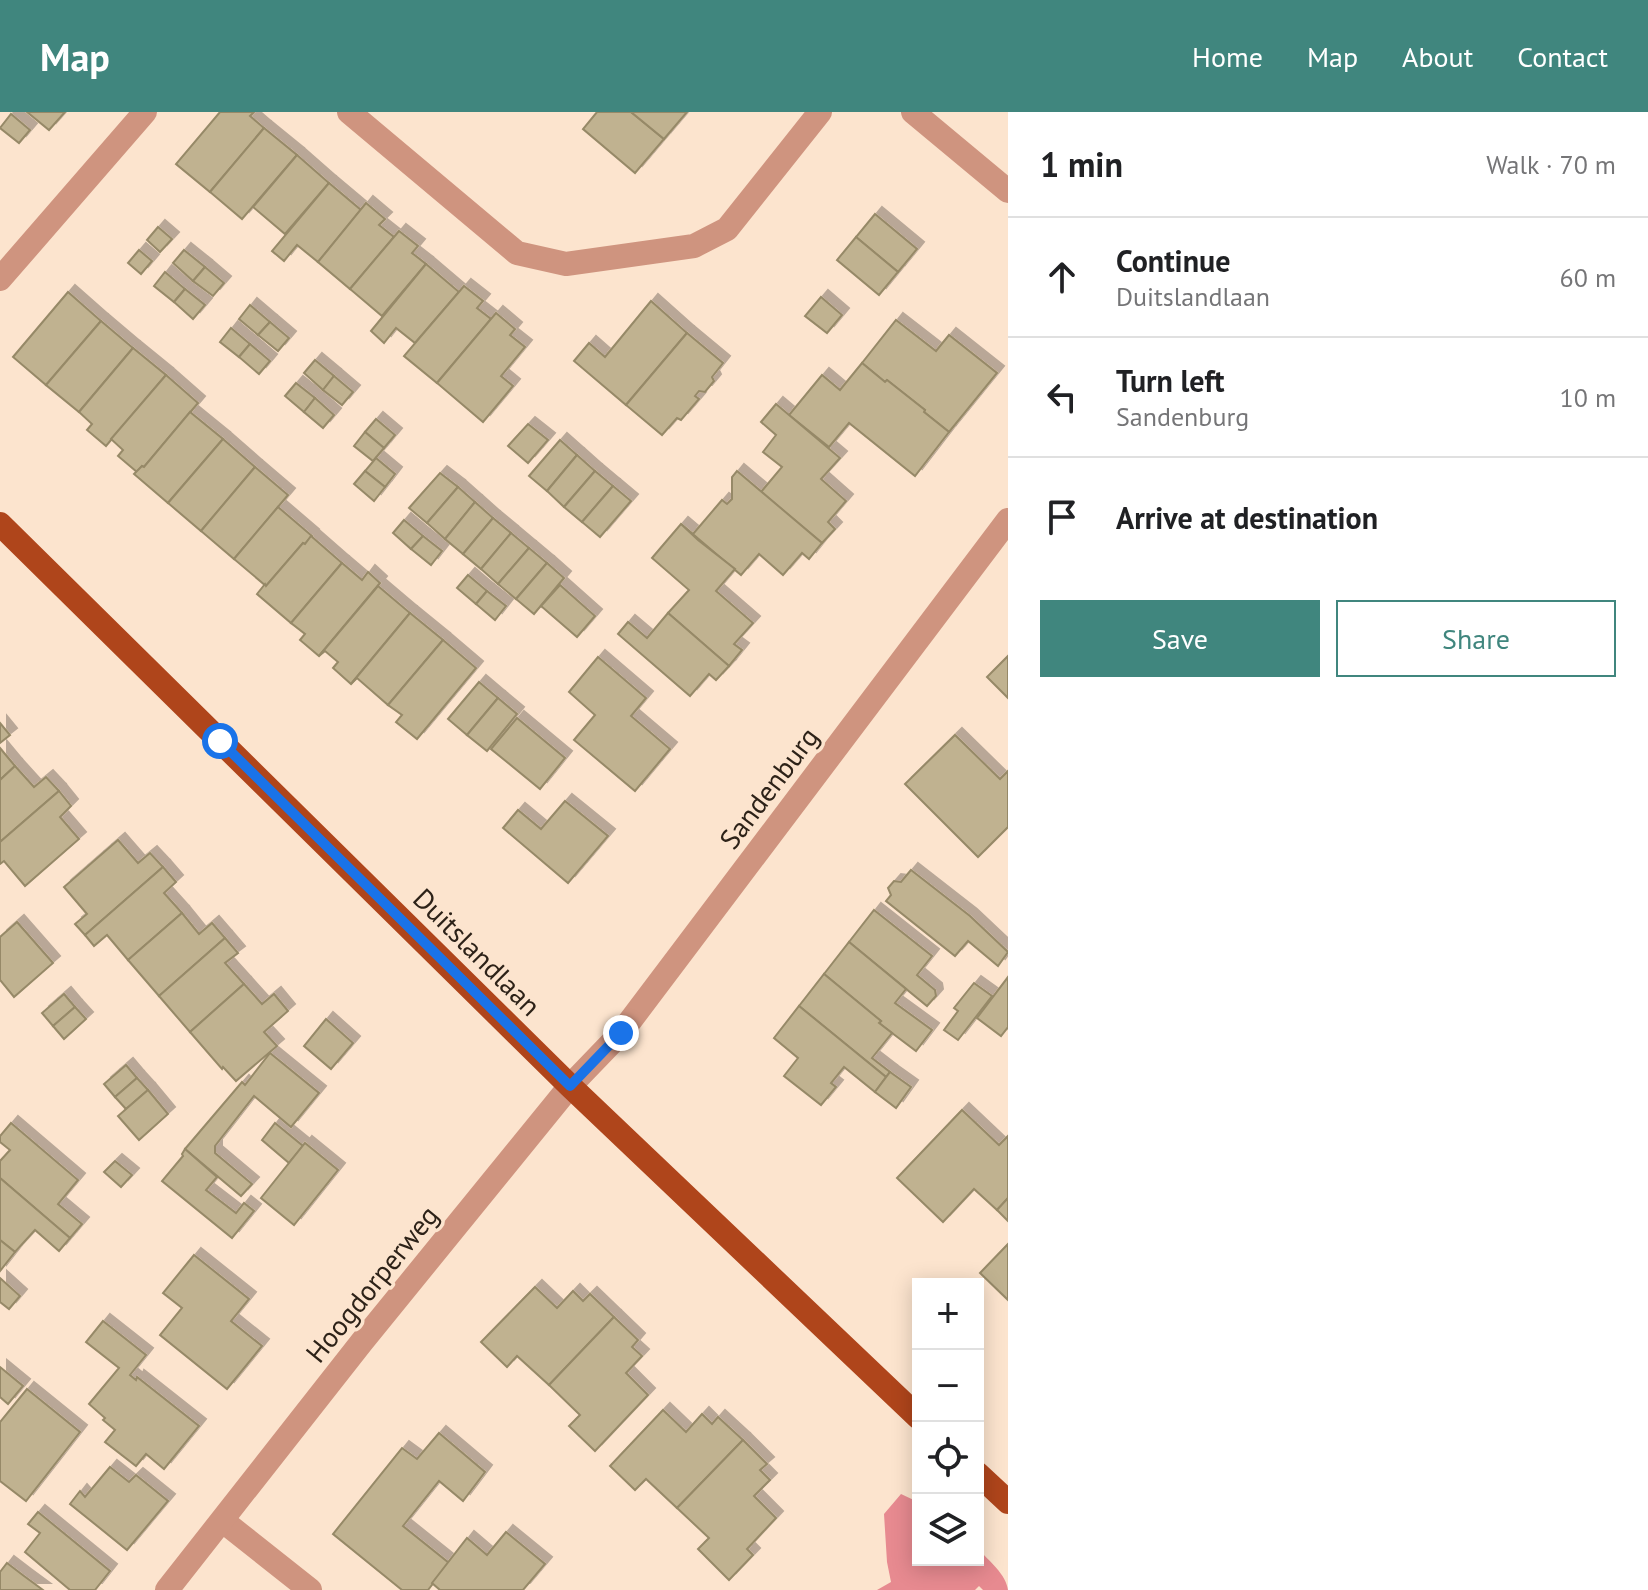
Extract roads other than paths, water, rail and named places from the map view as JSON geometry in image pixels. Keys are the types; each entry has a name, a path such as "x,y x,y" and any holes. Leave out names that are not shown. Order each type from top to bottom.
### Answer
{"main road":[{"name":"Duitslandlaan","path":"0,524 570,1086 912,1411"},
{"path":"984,1480 1008,1502"}],"street":[{"path":"0,279 145,112"},
{"path":"349,112 517,253 566,264 694,246 727,229 820,112"},
{"path":"913,112 1008,191"},
{"name":"Sandenburg","path":"570,1086 621,1033 1005,532"},
{"name":"Hoogdorperweg","path":"167,1590 371,1331 570,1086"},
{"path":"223,1521 310,1590"}]}
